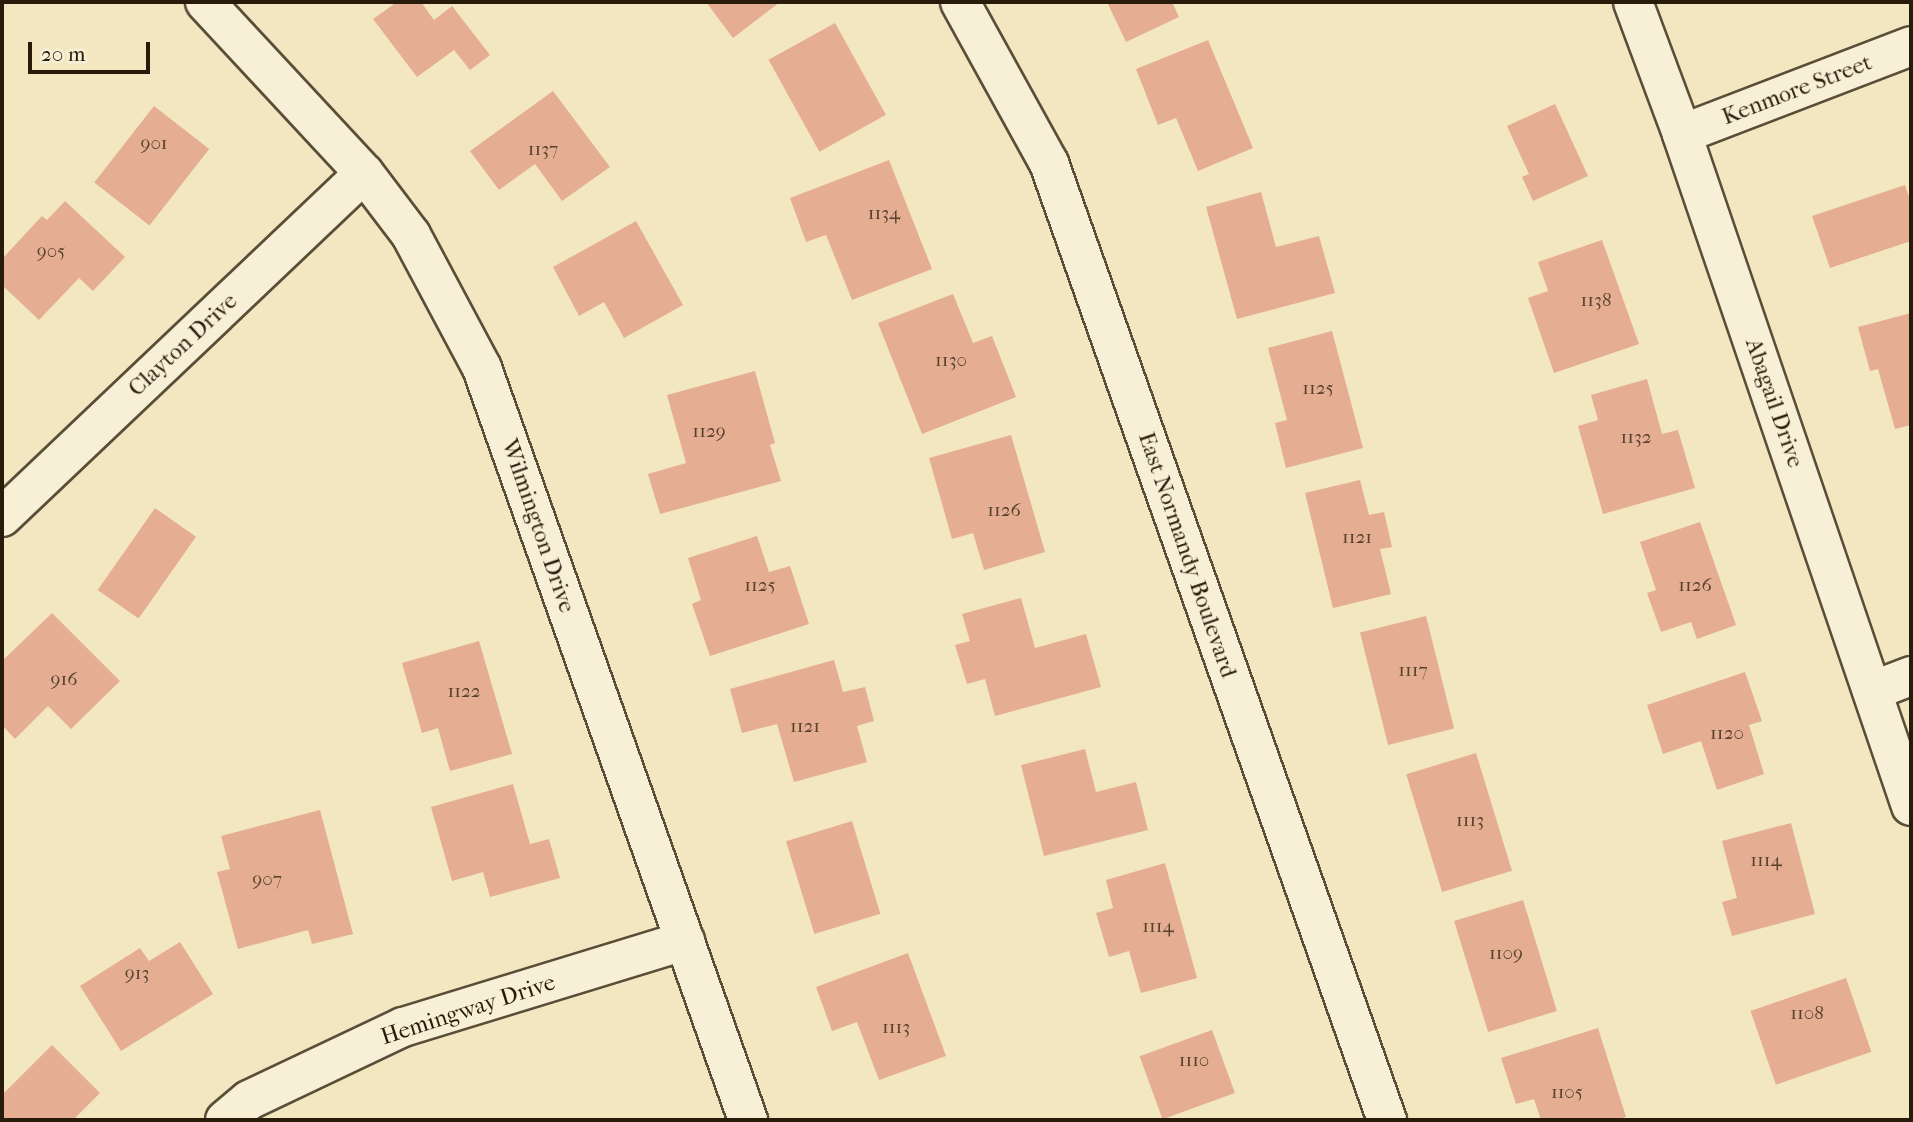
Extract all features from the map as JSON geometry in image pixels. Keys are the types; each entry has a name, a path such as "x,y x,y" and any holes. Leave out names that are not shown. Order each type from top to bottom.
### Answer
{"street":[{"name":"Wilmington Drive","path":"205,2 365,173 411,235 482,368 748,1120"},
{"name":"East Normandy Boulevard","path":"960,2 1049,163 1387,1120"},
{"name":"Abagail Drive","path":"1633,2 1682,134 1911,806"},
{"name":"Kenmore Street","path":"1682,134 1911,46"},
{"name":"Clayton Drive","path":"2,517 365,173"},
{"path":"1872,691 1911,676"},
{"name":"Hemingway Drive","path":"225,1120 249,1100 403,1027 685,941"}],"building":[{"path":"397,2 421,2 434,20 452,6 490,55 470,70 454,50 417,77 373,19"},
{"path":"706,2 780,2 733,38"},
{"path":"1107,2 1172,2 1179,17 1126,42"},
{"path":"835,23 886,115 819,152 769,60"},
{"path":"1208,40 1253,148 1198,171 1176,118 1158,125 1136,69"},
{"path":"553,91 610,167 562,201 535,164 499,190 470,151"},
{"path":"1555,104 1588,176 1533,201 1522,177 1529,174 1507,126"},
{"path":"154,106 209,149 149,226 94,182"},
{"path":"889,160 932,269 852,300 826,235 806,242 790,198"},
{"path":"1905,185 1911,203 1911,241 1830,268 1812,216"},
{"path":"1261,192 1276,247 1319,236 1335,293 1237,319 1206,207"},
{"path":"65,201 125,257 93,291 79,278 39,320 2,285 2,259 42,216 47,220"},
{"path":"636,221 683,305 624,338 604,302 579,316 553,267"},
{"path":"1602,240 1639,344 1554,373 1528,298 1548,291 1538,262"},
{"path":"953,294 973,343 992,336 1016,397 922,434 878,323"},
{"path":"1911,313 1911,425 1895,429 1878,369 1870,371 1858,327"},
{"path":"1332,331 1363,448 1286,468 1275,423 1287,420 1268,348"},
{"path":"755,371 775,443 770,445 781,481 660,514 648,474 686,463 667,395"},
{"path":"1647,379 1662,434 1678,430 1695,488 1603,514 1578,426 1598,420 1591,395"},
{"path":"1011,435 1045,552 984,570 973,533 952,539 929,458"},
{"path":"1360,480 1369,515 1384,512 1392,547 1380,549 1391,594 1333,608 1305,493"},
{"path":"155,508 196,537 139,619 98,590"},
{"path":"1700,522 1736,625 1697,639 1691,622 1661,632 1647,593 1656,590 1640,542"},
{"path":"757,536 769,572 790,566 809,624 710,656 692,604 701,600 688,558"},
{"path":"1021,598 1035,648 1086,634 1101,687 995,716 985,679 967,684 955,645 970,641 962,614"},
{"path":"52,613 120,681 71,729 48,706 15,739 2,725 2,661"},
{"path":"1426,616 1454,729 1388,745 1360,632"},
{"path":"479,641 512,754 450,771 438,728 422,733 402,663"},
{"path":"834,660 843,692 865,687 874,721 857,726 867,762 794,782 777,724 742,733 730,689"},
{"path":"1745,672 1762,721 1749,725 1764,774 1717,790 1701,741 1663,754 1647,705"},
{"path":"1085,749 1096,792 1136,782 1148,830 1044,856 1021,765"},
{"path":"1476,753 1512,871 1442,892 1406,774"},
{"path":"513,784 530,844 549,839 560,878 490,897 483,872 452,881 431,807"},
{"path":"320,810 353,934 312,944 308,930 238,949 217,872 230,869 221,836"},
{"path":"852,821 880,914 814,934 786,841"},
{"path":"1791,823 1815,914 1732,936 1722,902 1737,898 1722,841"},
{"path":"1165,863 1197,978 1141,993 1129,951 1109,957 1096,913 1113,908 1106,880"},
{"path":"1523,900 1557,1011 1488,1032 1454,921"},
{"path":"180,942 213,994 121,1051 80,986 140,948 149,961"},
{"path":"908,953 946,1056 879,1080 857,1022 832,1031 816,987"},
{"path":"1846,978 1871,1052 1776,1085 1751,1011"},
{"path":"1598,1028 1626,1117 1613,1120 1541,1120 1534,1099 1516,1104 1501,1058"},
{"path":"1212,1030 1235,1093 1163,1119 1140,1056"},
{"path":"52,1045 100,1093 73,1120 2,1120 2,1095"}]}
